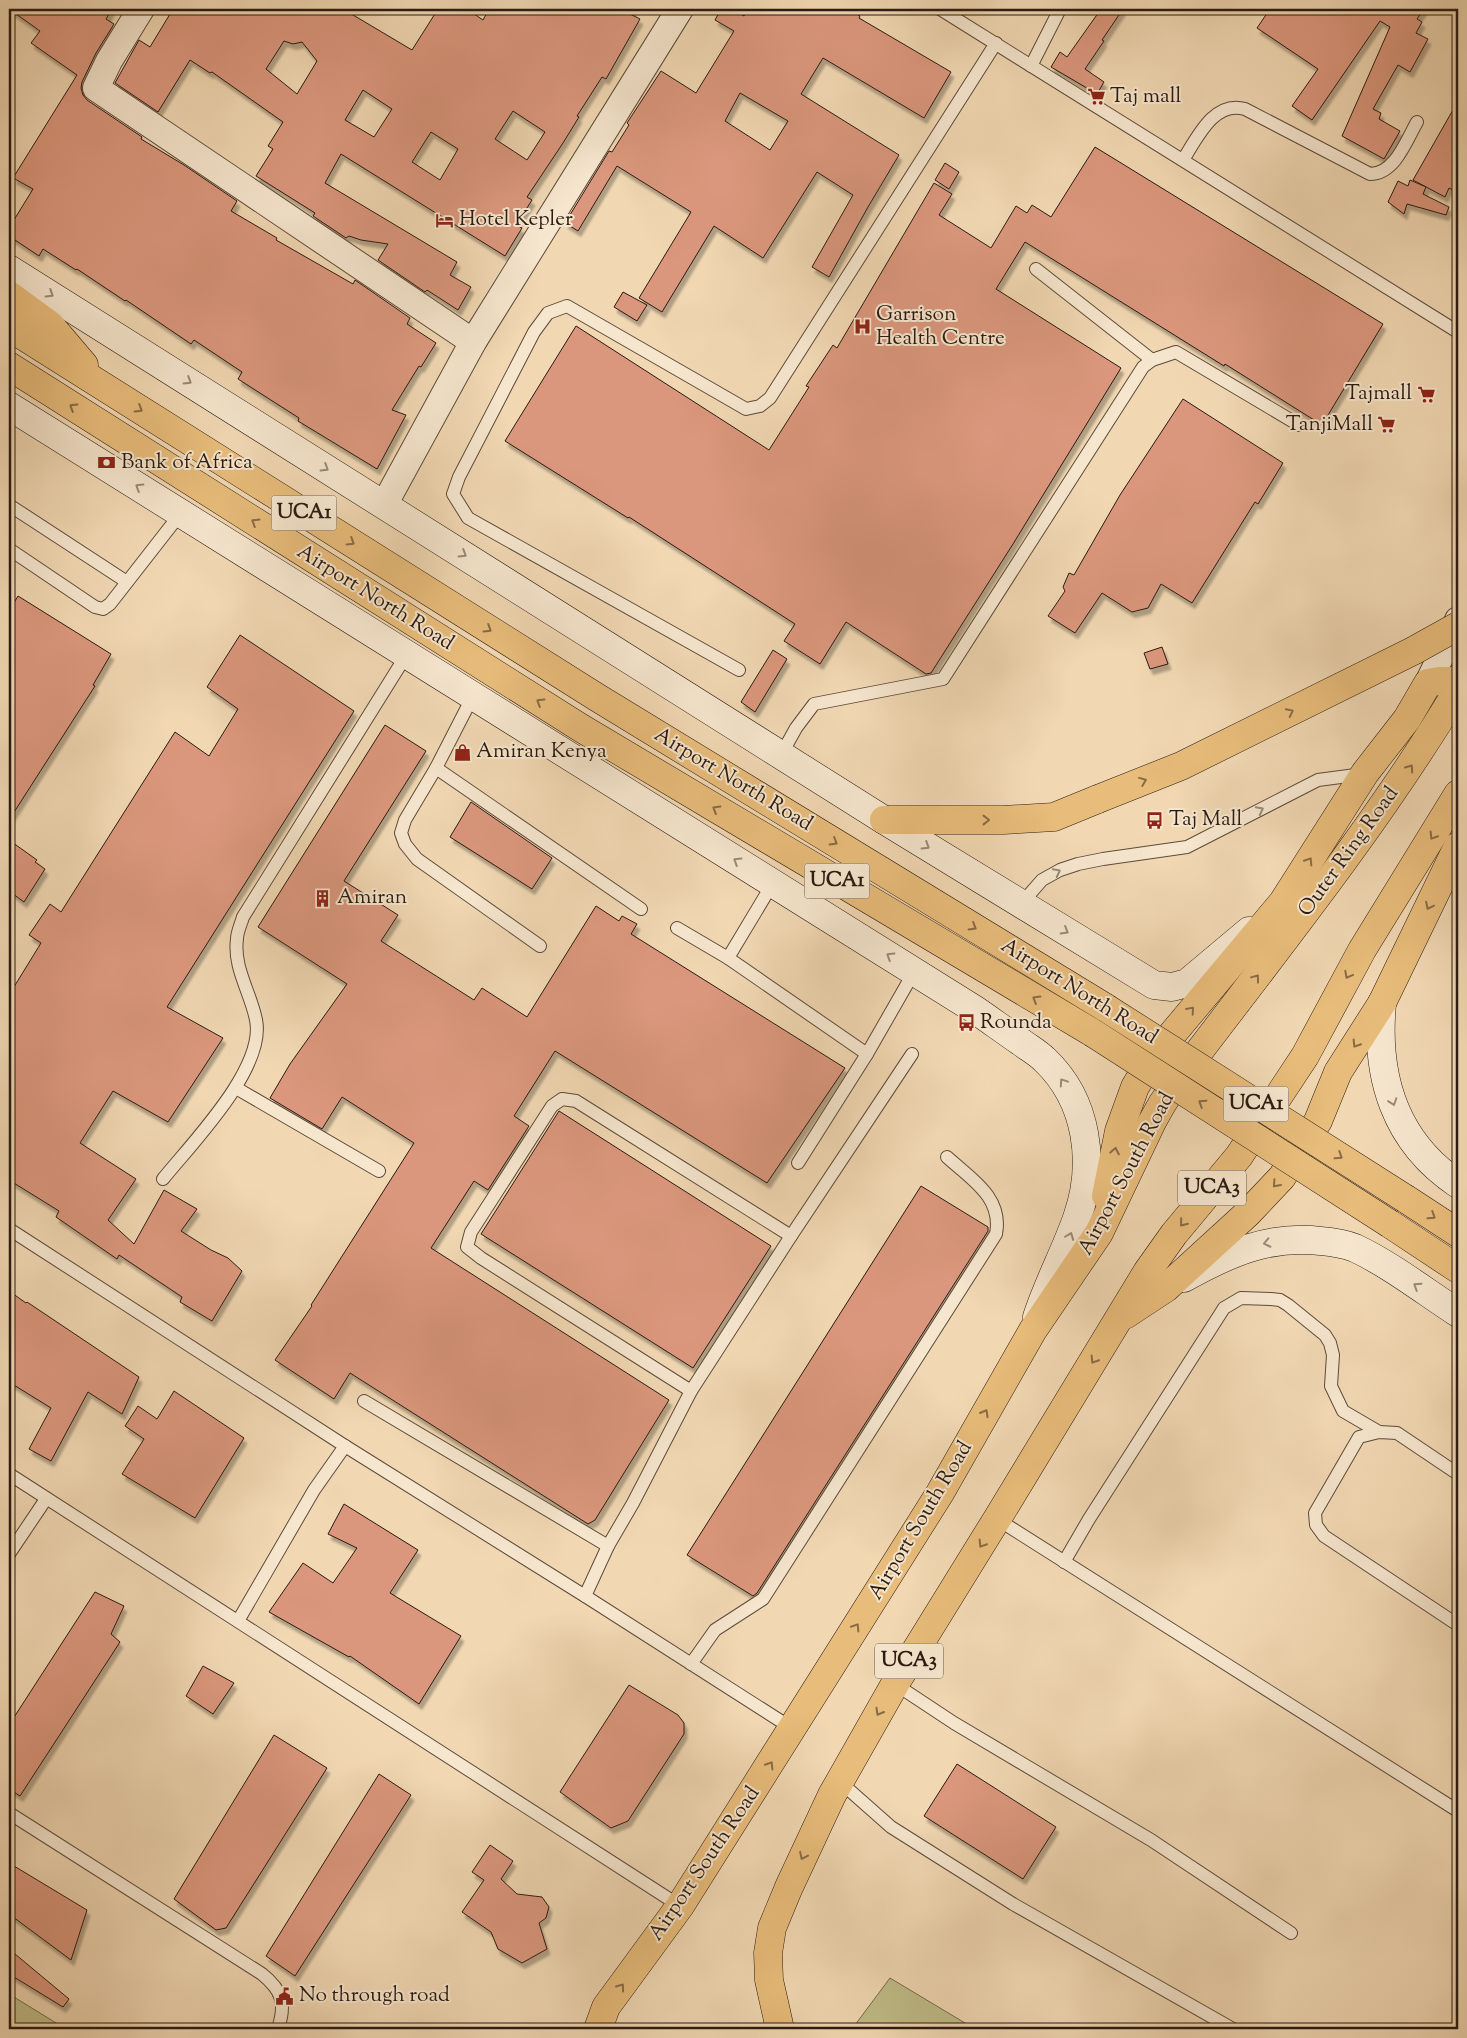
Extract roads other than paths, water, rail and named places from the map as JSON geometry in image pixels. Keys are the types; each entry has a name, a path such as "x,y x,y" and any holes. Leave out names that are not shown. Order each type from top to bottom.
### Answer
{"main road":[{"name":"Airport North Road","path":"9,269 884,820 1154,985 1172,987 1187,983 1283,902"},
{"path":"9,295 50,325 103,386"},
{"name":"Airport North Road","path":"9,327 598,698 1106,1008 1458,1233"},
{"name":"Airport North Road","path":"9,366 581,728 1093,1033 1458,1269"},
{"name":"Airport North Road","path":"9,406 773,883 974,1010 1044,1059 1069,1090 1079,1112 1087,1146 1085,1186 1082,1203 1048,1285 1033,1330"},
{"path":"884,820 1003,820 1054,817 1181,766 1413,651 1458,626"},
{"path":"1428,683 1458,681"},
{"name":"UCA1","path":"1283,902 1365,774 1407,719 1428,683"},
{"name":"Outer Ring Road","path":"1234,1008 1354,849 1420,753 1458,690"},
{"name":"UCA3","path":"780,2029 769,1980 768,1952 772,1928 788,1887 839,1781 895,1684 1152,1264 1174,1234 1239,1156 1305,1056 1362,950 1458,794"},
{"path":"1166,1288 1248,1212 1282,1177 1326,1105 1338,1072 1382,1003 1458,846"},
{"path":"1098,1233 1119,1131 1135,1087 1152,1057 1283,902"},
{"path":"1382,1003 1380,1025 1382,1059 1393,1103 1401,1123 1411,1141 1425,1157 1458,1184"},
{"name":"Airport South Road","path":"598,2029 606,2007 680,1906 793,1730 940,1493 1033,1330 1098,1233 1162,1104 1234,1008"},
{"path":"1120,1318 1166,1288 1212,1262 1238,1251 1288,1239 1308,1240 1354,1248 1395,1271 1458,1313"}],"street":[{"path":"141,9 109,61 96,88 473,342"},
{"path":"384,504 473,342 680,9"},
{"path":"1428,683 1458,620"}],"lane":[{"path":"940,9 1458,332"},
{"path":"1032,66 1060,9"},
{"path":"739,670 468,518 453,494 459,477 534,332 548,313 567,306 746,410 760,406 770,398 996,43"},
{"path":"1182,160 1208,122 1227,108 1236,106 1370,174 1378,174 1385,171 1391,165 1417,122"},
{"path":"1036,269 1152,360"},
{"path":"781,755 796,728 814,704 943,679 1143,367 1152,360 1176,352 1299,425"},
{"path":"9,505 127,582"},
{"path":"9,549 95,607 103,609 110,604 180,513"},
{"path":"163,1179 236,1088 254,1053 256,1021 238,963 236,939 243,917 407,654"},
{"path":"473,696 436,768 405,820 401,834 405,844 416,858 540,946"},
{"path":"436,768 641,909"},
{"path":"1021,904 1042,880 1060,870 1103,859 1187,847 1318,780 1365,774"},
{"path":"728,958 773,883"},
{"path":"677,928 728,958 867,1054"},
{"path":"798,1164 867,1054 914,972"},
{"path":"585,1596 608,1546 633,1503 690,1391 912,1054"},
{"path":"236,1088 379,1171"},
{"path":"690,1391 480,1258 467,1247 471,1232 552,1106 562,1099 576,1101 791,1236"},
{"path":"691,1664 715,1630 763,1599 996,1234 999,1220 990,1197 947,1157"},
{"path":"9,1229 345,1446 585,1596 793,1730"},
{"path":"1064,1562 1089,1519 1224,1308 1242,1298 1256,1297 1280,1300 1325,1335 1330,1343 1333,1355 1331,1386 1336,1399 1343,1411 1379,1432"},
{"path":"364,1401 608,1546"},
{"path":"1458,1474 1397,1433 1379,1432 1359,1437 1315,1513 1316,1525 1324,1536 1458,1625"},
{"path":"238,1621 314,1490 345,1446"},
{"path":"9,1474 680,1906"},
{"path":"9,1554 46,1499"},
{"path":"997,1519 1458,1812"},
{"path":"895,1684 954,1723 1151,1840 1292,1933"},
{"path":"839,1781 899,1832 1014,1904 1233,2029"},
{"path":"9,1813 275,1984 281,1996 283,2012 278,2029"}],"place":[{"name":"Taj mall","path":"1096,97"},
{"name":"Hotel Kepler","path":"445,220"},
{"name":"Garrison Health Centre","path":"862,327"},
{"name":"Tajmall","path":"1426,394"},
{"name":"TanjiMall","path":"1387,425"},
{"name":"Bank of Africa","path":"107,463"},
{"name":"Amiran Kenya","path":"462,752"},
{"name":"Taj Mall","path":"1155,820"},
{"name":"Amiran","path":"323,898"},
{"name":"Rounda","path":"966,1023"},
{"name":"No through road","path":"285,1996"}]}
